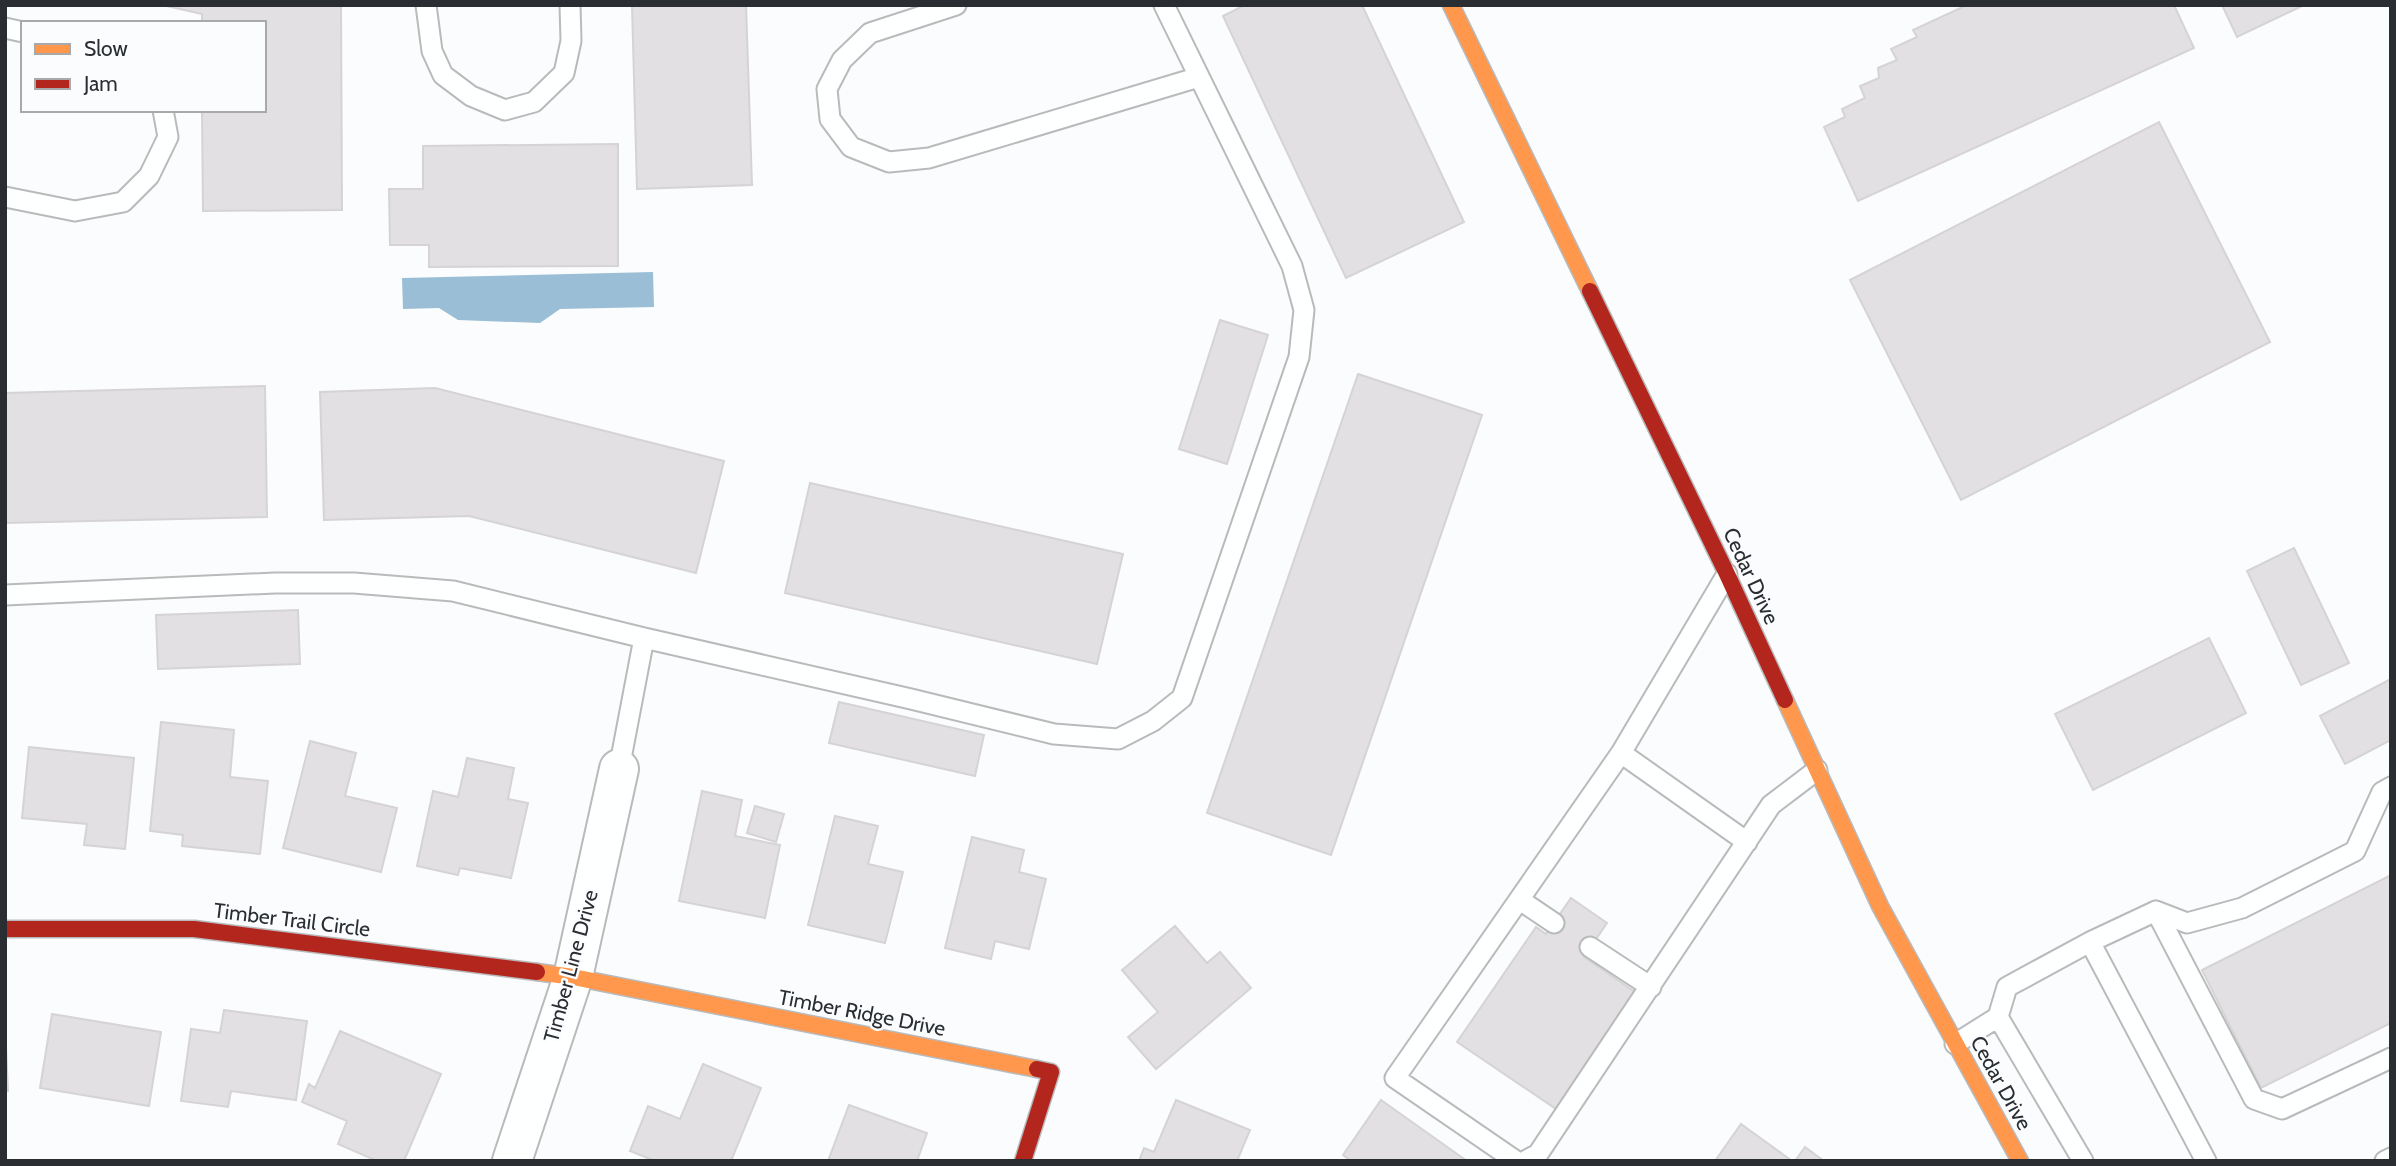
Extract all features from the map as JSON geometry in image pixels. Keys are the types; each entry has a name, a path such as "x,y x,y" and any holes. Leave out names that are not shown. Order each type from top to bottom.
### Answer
{"street":[{"name":"Cedar Drive","path":"1451,5 1727,574 1880,906 2020,1161"},
{"name":"Timber Line Drive","path":"512,1161 573,977 619,769"},
{"name":"Timber Trail Circle","path":"5,929 194,929 573,977"},
{"name":"Timber Ridge Drive","path":"573,977 1051,1072 1023,1161"}],"lane":[{"path":"426,5 432,51 443,75 471,96 505,110 534,102 564,73 571,41 570,5"},
{"path":"957,5 870,33 842,60 827,89 830,119 851,147 889,162 929,158 1199,77"},
{"path":"5,595 233,585 354,583 453,591 1054,734 1118,739 1153,721 1182,698 1299,357 1304,310 1292,266 1164,5"},
{"path":"5,197 75,211 123,202 149,176 168,137 163,112"},
{"path":"1516,1161 1395,1078 1621,753 1727,574"},
{"path":"619,769 644,638"},
{"path":"1621,753 1747,842"},
{"path":"1525,1161 1538,1154 1771,805 1817,770"},
{"path":"1955,1044 1998,1017 2007,987 2090,942 2156,911 2187,923 2242,908 2355,851 2382,792 2391,788"},
{"path":"1520,900 1554,923"},
{"path":"2156,911 2254,1099 2282,1110 2391,1058"},
{"path":"2090,942 2206,1161"},
{"path":"1590,947 1651,988"},
{"path":"1998,1017 2083,1161"},
{"path":"2385,1161 2391,1158"}],"water":[{"path":"653,272 654,307 560,309 540,323 458,320 439,308 403,309 402,278"}],"building":[{"path":"162,5 341,5 342,210 203,211 202,112 266,112 266,21 202,21 202,14"},
{"path":"632,5 746,5 752,185 637,189"},
{"path":"1245,5 1362,5 1464,222 1346,278 1223,16"},
{"path":"1967,5 2174,5 2194,48 1858,201 1824,127 1845,117 1842,109 1865,98 1860,86 1879,78 1878,68 1897,60 1891,49 1917,37 1913,30"},
{"path":"2222,5 2304,5 2237,37"},
{"path":"2159,122 2270,342 1961,500 1850,280"},
{"path":"618,144 618,266 429,267 429,245 390,245 389,189 423,189 423,146"},
{"path":"1220,320 1268,335 1227,464 1179,449"},
{"path":"1358,374 1482,415 1331,855 1207,813"},
{"path":"265,386 267,517 5,523 5,393"},
{"path":"435,388 724,461 696,573 469,516 324,520 320,392"},
{"path":"810,483 1123,554 1097,664 785,593"},
{"path":"2294,548 2349,663 2301,685 2247,571"},
{"path":"298,610 300,664 158,669 156,615"},
{"path":"2209,638 2246,713 2093,790 2055,714"},
{"path":"2391,679 2391,740 2345,764 2320,716"},
{"path":"839,702 984,735 975,776 829,743"},
{"path":"161,722 234,730 230,777 268,781 260,854 182,846 183,835 150,831"},
{"path":"310,741 356,753 345,796 397,808 381,872 283,848"},
{"path":"29,747 134,758 125,849 84,845 87,824 22,818"},
{"path":"467,758 514,768 508,799 528,803 511,878 460,868 458,875 417,866 433,791 458,797"},
{"path":"702,791 742,800 735,836 780,845 765,918 679,901"},
{"path":"755,806 784,814 776,842 747,833"},
{"path":"835,816 878,826 868,864 903,872 885,943 808,925"},
{"path":"972,837 1024,850 1019,872 1046,879 1029,949 995,941 991,959 945,948"},
{"path":"2391,875 2391,1023 2261,1088 2202,970"},
{"path":"1571,898 1607,923 1584,957 1638,994 1559,1111 1457,1042 1536,927 1546,934"},
{"path":"1175,926 1207,963 1220,952 1251,988 1156,1069 1128,1037 1158,1012 1122,970"},
{"path":"224,1010 307,1021 296,1100 231,1091 228,1107 181,1101 191,1029 220,1033"},
{"path":"52,1014 161,1032 149,1106 40,1088"},
{"path":"5,1025 8,1091 5,1091"},
{"path":"340,1031 441,1074 404,1161 377,1161 338,1144 347,1121 302,1102 309,1084 315,1088"},
{"path":"703,1064 761,1088 731,1161 655,1161 630,1151 648,1106 680,1119"},
{"path":"1176,1100 1250,1130 1237,1161 1139,1161 1144,1148 1154,1152"},
{"path":"1381,1100 1467,1161 1351,1161 1343,1155"},
{"path":"849,1105 927,1133 917,1161 828,1161"},
{"path":"1741,1124 1792,1161 1715,1161"},
{"path":"1805,1147 1824,1161 1795,1161"}],"traffic: slow":[{"path":"1451,5 1590,291"},
{"path":"1785,700 1880,906 2020,1161"},
{"path":"537,972 1037,1069"}],"traffic: jam":[{"path":"1590,291 1785,700"},
{"path":"5,929 194,929 537,972"},
{"path":"1023,1161 1051,1072 1037,1069"}]}
